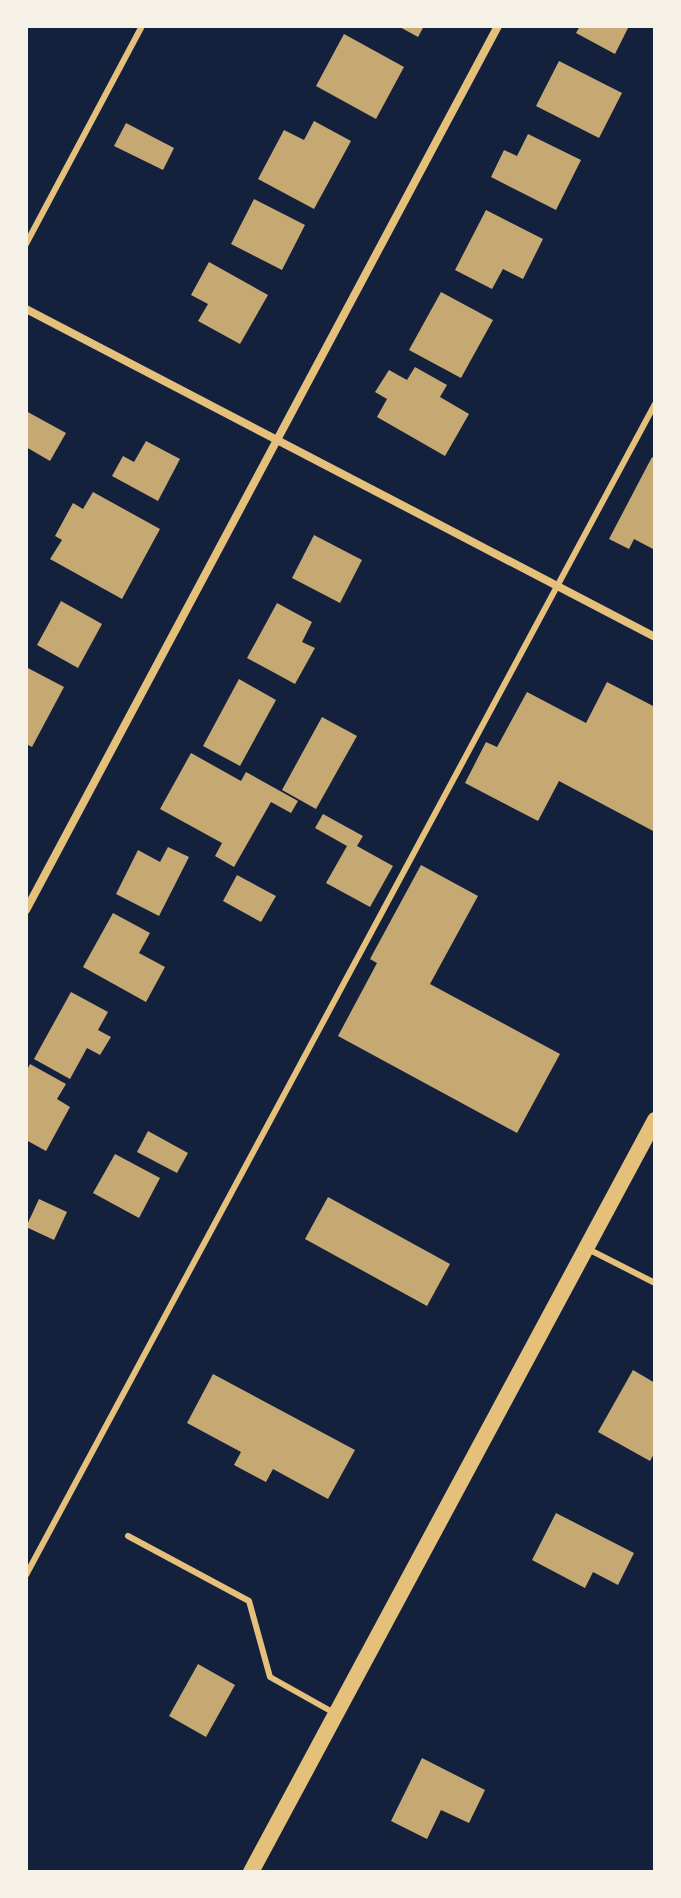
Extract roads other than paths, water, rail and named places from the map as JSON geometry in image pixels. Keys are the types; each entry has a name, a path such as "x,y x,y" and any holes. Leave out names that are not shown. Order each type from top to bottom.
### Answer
{"main road":[{"path":"251,1872 655,1120"}],"street":[{"path":"26,910 498,26"},
{"path":"26,309 655,637"}],"lane":[{"path":"26,244 142,26"},
{"path":"26,1575 655,404"},
{"path":"586,1248 655,1283"},
{"path":"128,1536 249,1601 270,1677 336,1714"}]}
